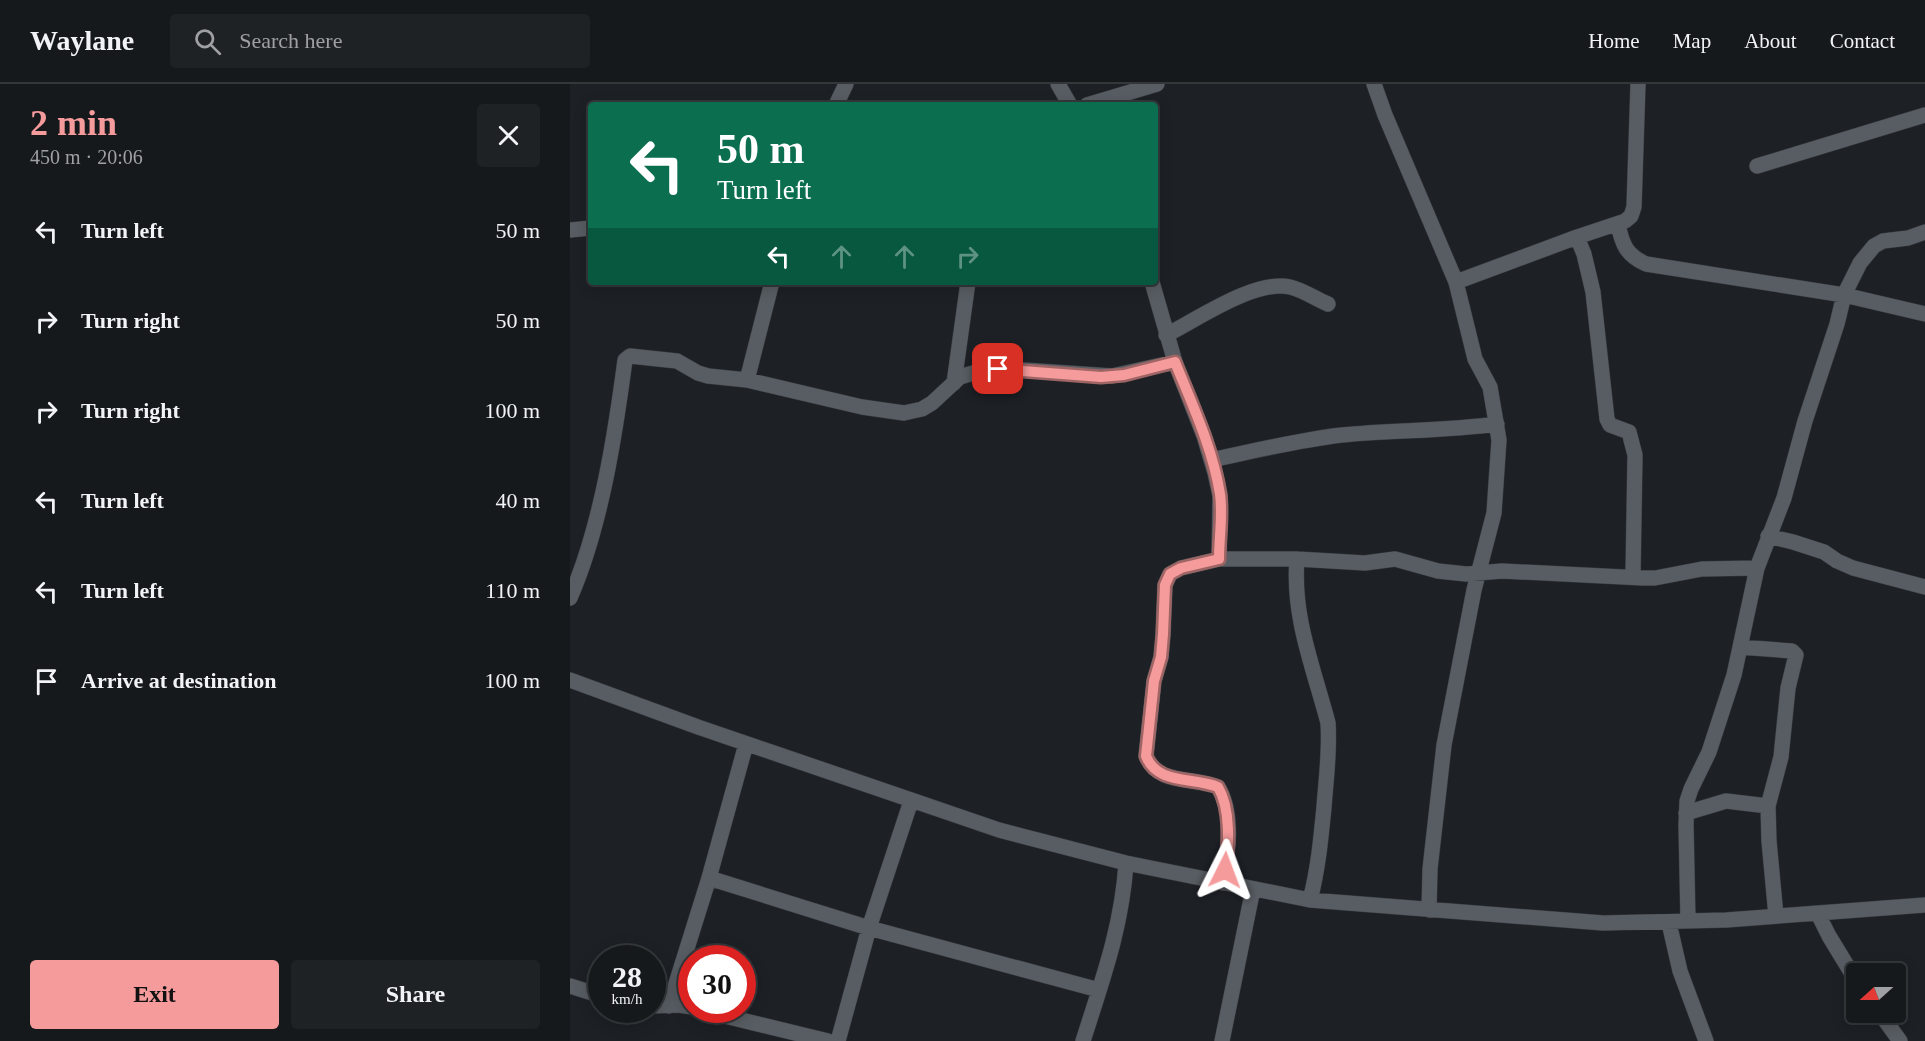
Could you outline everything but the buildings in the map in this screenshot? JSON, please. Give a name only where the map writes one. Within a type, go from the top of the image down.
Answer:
[{"type":"street","points":[[837,102],[846,84]]},
{"type":"street","points":[[1058,84],[1068,102]]},
{"type":"street","points":[[1095,102],[1126,88],[1157,84]]},
{"type":"street","points":[[1374,84],[1389,126],[1456,282],[1475,358],[1490,387],[1497,424],[1498,464],[1494,513],[1478,573],[1444,745],[1430,869],[1429,910]]},
{"type":"street","points":[[1456,282],[1618,224],[1629,218],[1634,207],[1638,84]]},
{"type":"street","points":[[1757,166],[1925,115]]},
{"type":"street","points":[[1618,224],[1625,249],[1630,255],[1646,264],[1844,295],[1925,314]]},
{"type":"street","points":[[570,230],[588,228]]},
{"type":"street","points":[[1688,921],[1686,813],[1691,789],[1709,752],[1734,675],[1757,568],[1784,498],[1844,295],[1860,263],[1874,246],[1883,241],[1908,238],[1925,232]]},
{"type":"street","points":[[1577,237],[1584,254],[1593,292],[1607,419],[1610,425],[1629,432],[1633,441],[1635,455],[1633,576]]},
{"type":"street","points":[[747,380],[770,285]]},
{"type":"street","points":[[954,383],[968,285]]},
{"type":"street","points":[[1153,285],[1175,362],[1204,436],[1220,496],[1219,559]]},
{"type":"street","points":[[1166,335],[1258,288],[1275,285],[1292,287],[1328,304]]},
{"type":"street","points":[[570,598],[593,528],[610,453],[625,360],[633,355],[677,361],[708,376],[747,380],[862,407],[904,413],[922,409],[932,403],[966,374],[998,369],[1101,377],[1124,375],[1175,362]]},
{"type":"street","points":[[1211,460],[1343,435],[1463,429],[1497,424]]},
{"type":"street","points":[[1768,536],[1824,552],[1853,568],[1925,587]]},
{"type":"street","points":[[1223,883],[1227,858],[1227,824],[1218,787],[1175,778],[1156,771],[1146,756],[1154,681],[1161,657],[1165,585],[1170,574],[1181,568],[1219,559],[1297,559],[1365,563],[1395,559],[1438,571],[1466,574],[1523,572],[1568,576],[1655,578],[1702,568],[1757,568]]},
{"type":"street","points":[[1297,559],[1297,600],[1302,635],[1323,705],[1329,738],[1329,764],[1321,837],[1311,900]]},
{"type":"street","points":[[1740,647],[1792,651],[1796,655],[1788,688],[1781,757],[1768,806],[1776,916]]},
{"type":"street","points":[[570,680],[746,744],[999,830],[1126,863],[1311,900],[1603,923],[1669,923],[1925,905]]},
{"type":"street","points":[[678,1006],[669,1006],[746,744]]},
{"type":"street","points":[[838,1041],[869,928],[911,801]]},
{"type":"street","points":[[1686,813],[1726,801],[1768,806]]},
{"type":"street","points":[[1083,1041],[1120,917],[1126,863]]},
{"type":"street","points":[[708,878],[869,928],[1099,990]]},
{"type":"street","points":[[1222,1041],[1253,889]]},
{"type":"street","points":[[1818,914],[1828,936],[1846,965]]},
{"type":"street","points":[[1669,923],[1680,971],[1706,1041]]},
{"type":"street","points":[[570,986],[588,992]]},
{"type":"street","points":[[754,1023],[828,1041]]},
{"type":"street","points":[[1887,1023],[1900,1041]]},
{"type":"route","points":[[998,369],[1101,377],[1124,375],[1175,362],[1204,436],[1215,473],[1220,496],[1219,559],[1181,568],[1170,574],[1165,585],[1161,657],[1154,681],[1146,756],[1150,765],[1164,775],[1218,787],[1225,807],[1227,824],[1225,870]]}]
